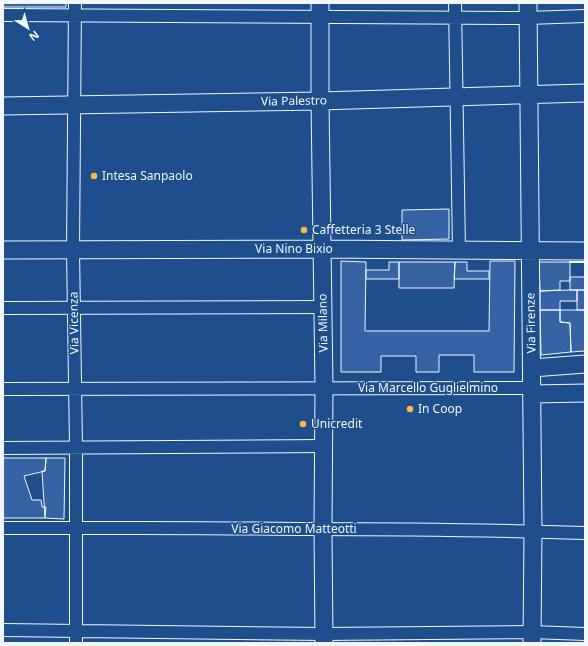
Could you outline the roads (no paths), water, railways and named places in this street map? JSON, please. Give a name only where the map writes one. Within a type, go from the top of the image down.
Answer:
[{"type":"street","points":[[455,3],[460,251]]},
{"type":"street","points":[[3,15],[75,9],[320,10],[455,17],[528,10],[585,16]]},
{"type":"street","name":"Via Vicenza","points":[[75,9],[73,250],[76,447],[76,637]]},
{"type":"street","name":"Via Milano","points":[[320,10],[324,388],[324,638]]},
{"type":"street","name":"Via Firenze","points":[[528,10],[532,368],[532,638]]},
{"type":"street","name":"Via Palestro","points":[[3,106],[320,101],[585,93]]},
{"type":"street","name":"Via Nino Bixio","points":[[3,250],[322,249],[585,251]]},
{"type":"street","points":[[3,308],[323,307]]},
{"type":"street","points":[[532,368],[585,364]]},
{"type":"street","name":"Via Marcello Guglielmino","points":[[3,389],[324,388],[585,393]]},
{"type":"street","points":[[3,448],[324,446]]},
{"type":"street","name":"Via Giacomo Matteotti","points":[[3,528],[76,527],[323,529],[533,531],[585,533]]},
{"type":"street","points":[[3,630],[76,637],[532,638],[585,634]]},
{"type":"place","name":"Intesa Sanpaolo","points":[[94,176]]},
{"type":"place","name":"Caffetteria 3 Stelle","points":[[304,230]]},
{"type":"place","name":"In Coop","points":[[410,409]]},
{"type":"place","name":"Unicredit","points":[[303,424]]}]
